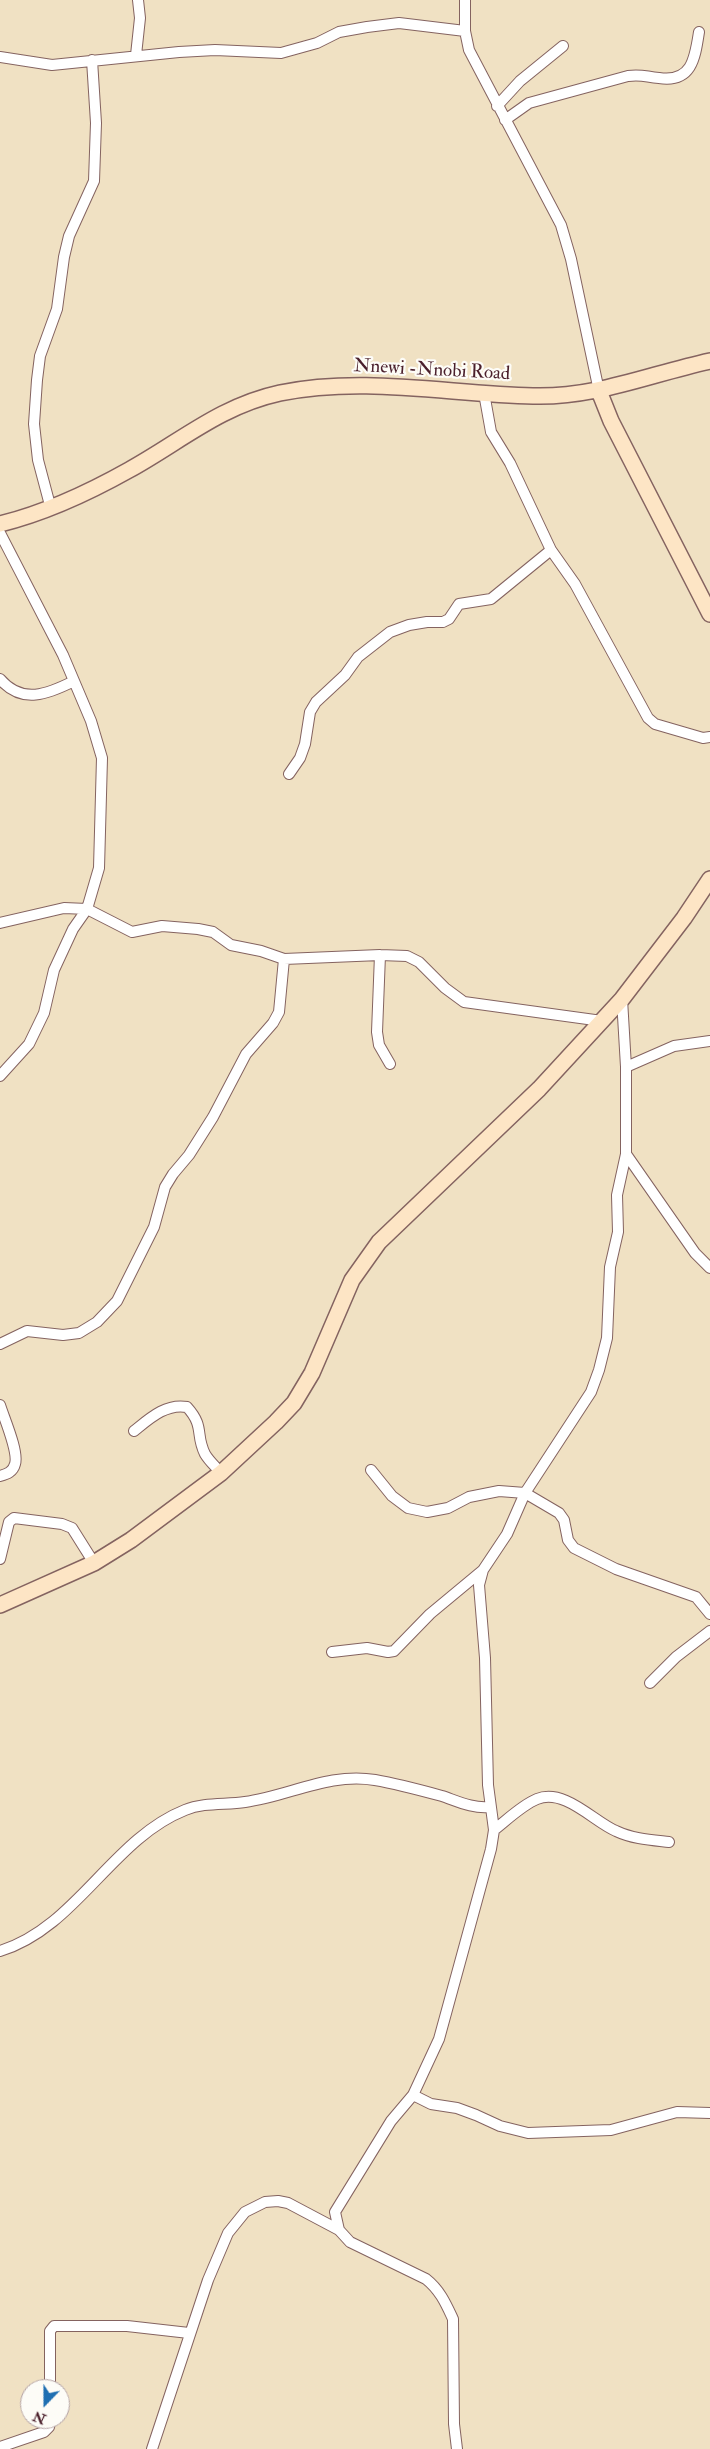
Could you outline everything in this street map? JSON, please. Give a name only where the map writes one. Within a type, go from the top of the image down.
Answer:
[{"type":"main road","name":"Nnewi -Nnobi Road","points":[[0,524],[51,509],[129,470],[198,425],[233,409],[279,393],[382,385],[533,396],[599,391],[710,361]]},
{"type":"main road","points":[[599,391],[611,421],[710,614]]},
{"type":"main road","points":[[0,1605],[94,1563],[131,1540],[221,1473],[294,1403],[312,1373],[352,1280],[379,1242],[539,1090],[602,1021],[622,999],[679,925],[710,879]]},
{"type":"street","points":[[136,55],[140,18],[138,0]]},
{"type":"street","points":[[466,0],[465,31],[469,50],[561,225],[571,259],[599,391]]},
{"type":"street","points":[[0,56],[52,65],[136,55],[215,50],[281,53],[317,43],[339,32],[400,23],[465,31]]},
{"type":"street","points":[[505,120],[529,103],[628,76],[643,74],[671,80],[680,76],[689,70],[695,58],[699,32]]},
{"type":"street","points":[[497,106],[520,81],[562,46]]},
{"type":"street","points":[[51,509],[38,460],[34,424],[37,380],[40,356],[57,309],[64,257],[69,236],[94,181],[96,123],[92,60]]},
{"type":"street","points":[[484,393],[491,432],[510,463],[551,550],[575,584],[648,718],[655,724],[704,738],[710,737]]},
{"type":"street","points":[[0,533],[74,681],[91,721],[102,758],[99,868],[87,908],[73,929],[54,970],[44,1012],[29,1044],[0,1076]]},
{"type":"street","points":[[290,774],[300,758],[305,744],[310,712],[316,702],[345,675],[358,657],[390,632],[427,622],[443,622],[449,619],[459,604],[491,598],[551,550]]},
{"type":"street","points":[[0,679],[14,692],[40,696],[74,681]]},
{"type":"street","points":[[0,924],[64,908],[87,908],[132,932],[162,926],[198,929],[213,932],[231,944],[284,959],[380,955],[407,956],[420,962],[445,988],[464,1002],[602,1021]]},
{"type":"street","points":[[380,955],[377,1032],[379,1045],[390,1064]]},
{"type":"street","points":[[0,1344],[27,1331],[64,1336],[79,1333],[97,1322],[117,1301],[154,1228],[165,1187],[172,1174],[189,1155],[246,1054],[279,1012],[284,959]]},
{"type":"street","points":[[332,1652],[367,1648],[388,1652],[394,1651],[430,1614],[483,1570],[507,1534],[525,1493],[590,1392],[600,1370],[607,1338],[610,1267],[618,1232],[616,1195],[626,1154],[626,1067],[622,999]]},
{"type":"street","points":[[626,1067],[674,1046],[710,1041]]},
{"type":"street","points":[[626,1154],[695,1253],[710,1268]]},
{"type":"street","points":[[0,1405],[16,1456],[16,1465],[10,1473],[0,1476]]},
{"type":"street","points":[[134,1432],[151,1417],[164,1410],[176,1405],[187,1407],[200,1425],[200,1439],[206,1456],[221,1473]]},
{"type":"street","points":[[371,1470],[397,1500],[408,1508],[427,1512],[448,1508],[469,1497],[499,1490],[525,1493],[559,1513],[564,1520],[568,1540],[574,1548],[616,1569],[696,1598],[710,1614]]},
{"type":"street","points":[[0,1559],[9,1522],[14,1518],[25,1518],[62,1524],[72,1528],[94,1563]]},
{"type":"street","points":[[339,2230],[335,2212],[391,2121],[412,2095],[439,2039],[491,1849],[494,1830],[490,1807],[485,1658],[479,1585],[483,1570]]},
{"type":"street","points":[[650,1683],[676,1657],[710,1631]]},
{"type":"street","points":[[0,1951],[40,1933],[117,1859],[162,1822],[187,1809],[215,1804],[245,1802],[327,1781],[353,1778],[402,1785],[475,1806],[490,1807]]},
{"type":"street","points":[[494,1830],[538,1799],[547,1797],[576,1806],[616,1831],[636,1838],[669,1842]]},
{"type":"street","points":[[412,2095],[431,2104],[457,2108],[500,2126],[528,2133],[611,2130],[671,2112],[710,2114]]},
{"type":"street","points":[[152,2449],[208,2280],[228,2233],[246,2212],[265,2202],[278,2201],[288,2203],[339,2230],[350,2242],[426,2280],[436,2287],[454,2319],[454,2424],[457,2449]]},
{"type":"street","points":[[50,2379],[50,2331],[54,2326],[127,2326],[189,2334]]},
{"type":"street","points":[[0,2447],[44,2432],[47,2429]]}]
